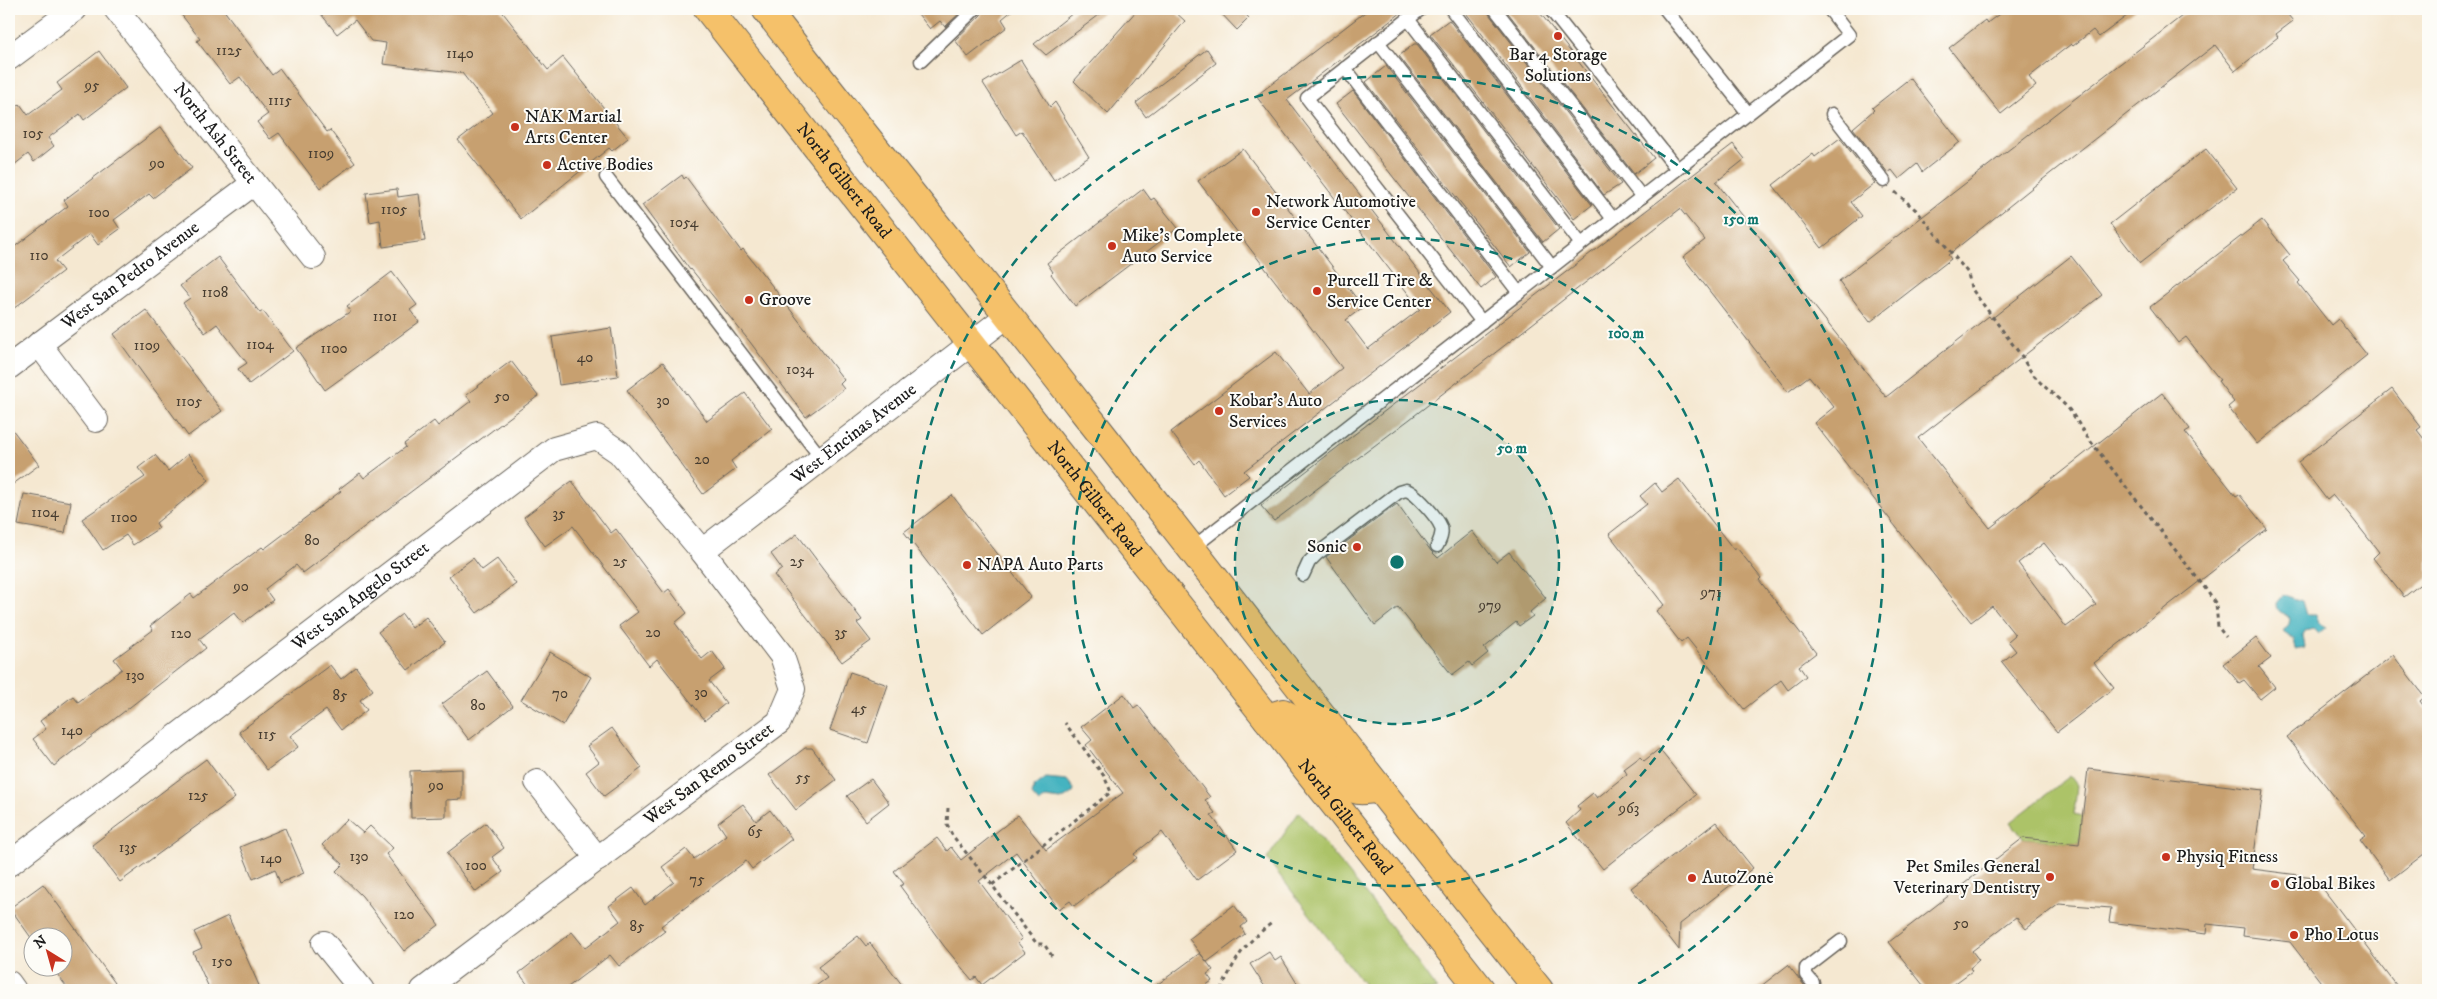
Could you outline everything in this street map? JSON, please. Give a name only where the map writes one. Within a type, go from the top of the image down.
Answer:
[{"type":"main road","name":"North Gilbert Road","points":[[708,9],[1481,990]]},
{"type":"main road","points":[[766,9],[848,116],[1191,549],[1378,789],[1539,990]]},
{"type":"main road","points":[[814,143],[848,116]]},
{"type":"main road","points":[[1267,718],[1283,713],[1291,717],[1302,727],[1344,782],[1357,790],[1378,789]]},
{"type":"street","points":[[9,58],[75,9]]},
{"type":"street","name":"North Ash Street","points":[[116,9],[313,257]]},
{"type":"street","name":"West San Pedro Avenue","points":[[9,367],[254,183]]},
{"type":"street","name":"West Encinas Avenue","points":[[702,551],[1007,316]]},
{"type":"street","points":[[39,344],[96,420]]},
{"type":"street","name":"West San Angelo Street","points":[[9,864],[554,449],[597,436],[619,452],[702,551]]},
{"type":"street","name":"West San Remo Street","points":[[423,990],[779,722],[793,689],[782,656],[702,551]]},
{"type":"street","points":[[537,782],[598,859]]},
{"type":"street","points":[[324,943],[362,990]]},
{"type":"street","points":[[9,983],[14,990]]},
{"type":"lane","points":[[921,61],[975,9]]},
{"type":"lane","points":[[1421,9],[1307,98],[1482,322]]},
{"type":"lane","points":[[1451,9],[1613,219]]},
{"type":"lane","points":[[1495,9],[1642,197]]},
{"type":"lane","points":[[1550,9],[1678,169]]},
{"type":"lane","points":[[1665,9],[1748,113]]},
{"type":"lane","points":[[1191,549],[1849,35],[1829,9]]},
{"type":"lane","points":[[1408,19],[1582,244]]},
{"type":"lane","points":[[1378,42],[1552,267]]},
{"type":"lane","points":[[1345,68],[1519,293]]},
{"type":"lane","points":[[1832,114],[1884,181]]},
{"type":"lane","points":[[606,177],[822,458]]},
{"type":"lane","points":[[1302,575],[1308,562],[1317,554],[1398,492],[1406,490],[1418,498],[1441,526],[1442,536],[1437,546]]},
{"type":"lane","points":[[1813,983],[1806,974],[1806,968],[1841,941]]},
{"type":"path","points":[[1884,181],[1897,196],[1916,210],[1968,273],[1971,288],[2023,358],[2026,366],[2040,383],[2076,418],[2102,457],[2205,588],[2216,604],[2218,627],[2226,637]]},
{"type":"path","points":[[992,885],[1111,792],[1104,776],[1065,723]]},
{"type":"path","points":[[948,808],[947,824],[952,835],[1037,944],[1044,944],[1052,956]]},
{"type":"path","points":[[1222,990],[1231,966],[1246,944],[1273,922]]},
{"type":"green space","points":[[2070,776],[2077,785],[2074,814],[2083,816],[2079,844],[2023,838],[2011,822]]},
{"type":"green space","points":[[1299,812],[1381,913],[1437,990],[1368,990],[1267,859]]},
{"type":"water","points":[[2283,596],[2302,601],[2306,615],[2316,615],[2319,624],[2326,627],[2318,634],[2313,629],[2305,631],[2303,635],[2305,648],[2296,650],[2294,639],[2283,631],[2289,624],[2290,618],[2277,607],[2277,603]]},
{"type":"water","points":[[1046,778],[1067,780],[1074,789],[1073,793],[1061,800],[1046,798],[1039,803],[1032,795],[1034,787]]},
{"type":"building","points":[[177,9],[223,9],[272,75],[280,69],[327,132],[330,130],[355,163],[320,188],[279,133],[270,139],[257,122],[268,114],[240,77],[230,84],[197,41],[200,39]]},
{"type":"building","points":[[317,9],[500,9],[548,70],[563,57],[628,138],[612,151],[609,148],[521,219],[458,140],[493,113],[462,73],[383,64],[386,43],[371,41],[355,20],[337,34]]},
{"type":"building","points":[[914,9],[964,9],[945,27],[940,21],[930,29]]},
{"type":"building","points":[[983,9],[1014,9],[1002,19],[1007,27],[968,57],[955,40],[981,15]]},
{"type":"building","points":[[1078,9],[1107,9],[1046,55],[1034,44]]},
{"type":"building","points":[[1138,9],[1172,9],[1185,21],[1108,114],[1074,81]]},
{"type":"building","points":[[1217,9],[1241,9],[1249,18],[1237,30]]},
{"type":"building","points":[[1369,9],[1406,9],[1287,100],[1450,312],[1244,471],[1249,476],[1224,495],[1199,460],[1195,464],[1171,432],[1276,352],[1309,394],[1342,368],[1198,181],[1243,149],[1363,307],[1346,320],[1368,349],[1420,309],[1256,96]]},
{"type":"building","points":[[1463,9],[1487,9],[1621,184],[1604,195]]},
{"type":"building","points":[[1505,9],[1537,9],[1654,158],[1634,174]]},
{"type":"building","points":[[2006,9],[2136,9],[2099,37],[2093,30],[2073,46],[2071,44],[2029,77],[2036,86],[2001,114],[1949,48],[1985,20],[1987,23]]},
{"type":"building","points":[[2191,9],[2283,9],[2293,21],[2276,34],[2278,37],[2235,71],[2215,45],[1948,255],[1951,259],[1870,322],[1839,281]]},
{"type":"building","points":[[1449,20],[1592,205],[1574,219],[1430,34]]},
{"type":"building","points":[[1414,44],[1417,44],[1559,229],[1543,242],[1399,56]]},
{"type":"building","points":[[1207,49],[1216,63],[1146,117],[1136,103]]},
{"type":"building","points":[[99,51],[126,88],[84,120],[80,114],[48,138],[54,146],[34,162],[28,154],[9,169],[9,113],[20,104],[28,115],[62,90],[57,83]]},
{"type":"building","points":[[1021,60],[1050,107],[1055,102],[1089,157],[1054,180],[1022,131],[1016,135],[983,83]]},
{"type":"building","points":[[1386,66],[1530,252],[1511,267],[1366,82]]},
{"type":"building","points":[[1910,78],[1960,142],[1922,172],[1917,164],[1899,179],[1892,170],[1888,173],[1853,128],[1874,110],[1872,108]]},
{"type":"building","points":[[1353,91],[1496,277],[1481,289],[1336,104]]},
{"type":"building","points":[[161,127],[192,168],[153,198],[149,194],[114,220],[120,229],[98,245],[90,234],[55,261],[63,271],[9,312],[9,251],[68,206],[64,200]]},
{"type":"building","points":[[1840,138],[1875,183],[1851,202],[1862,216],[1822,248],[1773,185],[1813,154],[1815,157]]},
{"type":"building","points":[[1733,144],[1745,159],[1716,182],[1886,397],[1989,316],[1991,319],[2071,256],[2102,295],[1918,438],[1990,528],[2162,393],[2190,429],[2185,432],[2236,496],[2239,494],[2267,529],[2094,663],[2114,688],[2057,732],[2002,662],[2016,651],[2008,641],[2015,635],[1992,606],[1971,622],[1814,423],[1834,407],[1809,376],[1788,392],[1683,257],[1705,240],[1680,209],[1410,419],[1274,521],[1261,506]],"holes":[[[2044,543],[2061,564],[2063,563],[2096,605],[2066,627],[2018,563]]]},
{"type":"building","points":[[2206,149],[2237,188],[2140,263],[2110,224]]},
{"type":"building","points":[[682,175],[684,179],[686,177],[741,251],[743,249],[844,380],[840,384],[844,389],[806,417],[750,342],[690,270],[642,205]]},
{"type":"building","points":[[397,189],[398,197],[419,194],[425,241],[383,247],[380,220],[370,222],[366,193]]},
{"type":"building","name":"Mike's Complete Auto Service","points":[[1143,189],[1151,200],[1154,198],[1178,228],[1075,306],[1051,274],[1053,272],[1047,263]]},
{"type":"building","points":[[2262,220],[2290,255],[2283,261],[2300,281],[2298,283],[2331,325],[2338,319],[2367,355],[2257,444],[2228,407],[2234,402],[2218,381],[2220,380],[2186,337],[2178,343],[2150,307]]},
{"type":"building","points":[[218,257],[260,313],[263,311],[293,351],[249,384],[238,369],[247,363],[217,324],[205,333],[183,303],[190,298],[180,286]]},
{"type":"building","points":[[392,272],[417,305],[410,310],[419,322],[325,390],[296,348],[351,311],[347,306]]},
{"type":"building","points":[[146,310],[222,411],[188,436],[114,334]]},
{"type":"building","points":[[611,328],[618,376],[559,385],[552,337]]},
{"type":"building","points":[[511,361],[538,396],[303,573],[296,565],[265,589],[273,600],[243,623],[234,612],[199,639],[206,648],[54,766],[33,739],[46,729],[40,721],[73,696],[78,702],[122,669],[114,659],[153,630],[150,626],[191,594],[194,598],[262,547],[264,549],[341,491],[339,489],[360,473],[364,478],[406,447],[404,444],[434,421],[438,426],[471,401],[466,395]]},
{"type":"building","points":[[663,362],[707,421],[745,393],[772,429],[731,461],[736,469],[703,494],[627,390]]},
{"type":"building","points":[[2392,389],[2421,427],[2417,430],[2428,444],[2428,578],[2404,597],[2373,558],[2379,552],[2333,495],[2327,500],[2298,462]]},
{"type":"building","points":[[9,425],[39,465],[9,487]]},
{"type":"building","points":[[188,454],[209,480],[156,523],[159,528],[133,545],[126,535],[103,550],[82,519],[145,477],[138,468],[155,455],[168,471]]},
{"type":"building","points":[[1679,479],[1734,550],[1737,548],[1761,578],[1759,580],[1816,653],[1799,666],[1806,676],[1788,690],[1781,680],[1744,709],[1687,638],[1681,643],[1656,611],[1664,605],[1609,534],[1647,504],[1640,496],[1655,483],[1662,492]]},
{"type":"building","points":[[572,481],[611,533],[616,529],[664,593],[669,589],[687,613],[675,623],[702,659],[712,651],[725,669],[709,681],[726,703],[705,720],[657,659],[649,666],[619,626],[638,612],[573,526],[545,546],[524,517]]},
{"type":"building","points":[[24,494],[71,502],[65,533],[18,525]]},
{"type":"building","name":"NAPA Auto Parts","points":[[952,495],[1031,597],[983,635],[904,532]]},
{"type":"building","points":[[1397,504],[1438,558],[1472,531],[1496,562],[1509,552],[1546,598],[1530,612],[1533,616],[1519,626],[1516,622],[1484,648],[1488,653],[1472,666],[1469,662],[1452,675],[1398,607],[1375,625],[1326,557]]},
{"type":"building","points":[[797,534],[862,620],[857,623],[871,641],[842,662],[774,575],[782,569],[771,554]]},
{"type":"building","points":[[473,558],[482,570],[497,559],[516,584],[477,613],[449,576]]},
{"type":"building","points":[[402,614],[412,628],[426,617],[445,642],[408,670],[378,632]]},
{"type":"building","points":[[2256,638],[2271,658],[2259,667],[2275,687],[2260,699],[2244,680],[2239,683],[2223,664]]},
{"type":"building","points":[[550,652],[591,677],[563,725],[521,700]]},
{"type":"building","points":[[2393,655],[2425,697],[2420,701],[2428,712],[2428,851],[2390,880],[2360,840],[2366,836],[2287,737]]},
{"type":"building","points":[[330,665],[341,679],[356,667],[373,690],[360,700],[367,710],[341,730],[326,710],[290,736],[298,747],[267,770],[239,732]]},
{"type":"building","points":[[487,671],[513,706],[469,740],[442,704]]},
{"type":"building","points":[[850,672],[888,685],[868,743],[830,730]]},
{"type":"building","points":[[1124,694],[1134,708],[1138,705],[1210,797],[1205,800],[1215,813],[1211,815],[1237,850],[1197,880],[1162,832],[1134,854],[1137,858],[1074,906],[1070,901],[1059,909],[1016,852],[979,881],[1022,939],[1018,943],[1025,952],[982,985],[976,977],[972,980],[944,946],[900,886],[904,884],[894,871],[937,838],[947,851],[951,847],[961,860],[1018,815],[1046,850],[1123,793],[1086,745],[1092,740],[1081,727]]},
{"type":"building","points":[[612,728],[642,768],[604,796],[586,772],[599,762],[587,746]]},
{"type":"building","points":[[805,748],[812,748],[836,780],[796,810],[769,775]]},
{"type":"building","points":[[1659,749],[1696,795],[1603,869],[1566,823],[1580,810],[1577,806],[1593,793],[1597,798],[1627,774],[1624,769],[1640,757],[1644,761]]},
{"type":"building","points":[[206,759],[235,798],[120,882],[92,845]]},
{"type":"building","points":[[462,769],[462,799],[446,800],[446,817],[411,818],[410,771]]},
{"type":"building","points":[[2088,769],[2263,790],[2252,869],[2314,877],[2400,990],[2327,990],[2290,942],[2243,936],[2244,928],[2207,924],[2206,934],[2109,922],[2111,908],[2059,904],[2026,929],[2016,917],[1972,951],[1979,960],[1970,968],[1972,971],[1946,990],[1927,990],[1889,942],[2023,838],[2079,844]]},
{"type":"building","points":[[871,779],[889,803],[866,821],[847,796]]},
{"type":"building","points":[[743,804],[756,821],[770,810],[792,839],[752,869],[746,861],[661,926],[665,931],[619,966],[610,955],[564,990],[532,990],[519,973],[572,932],[585,948],[620,921],[609,906],[633,888],[645,905],[674,882],[662,867],[686,849],[694,859],[726,835],[718,823]]},
{"type":"building","points":[[347,819],[363,833],[370,826],[393,848],[386,854],[439,925],[404,951],[362,896],[336,871],[343,864],[322,845]]},
{"type":"building","name":"AutoZone","points":[[1716,822],[1753,868],[1680,924],[1679,950],[1631,888]]},
{"type":"building","points":[[486,823],[504,848],[492,857],[503,872],[476,892],[447,853]]},
{"type":"building","points":[[285,828],[304,873],[280,883],[275,869],[253,879],[240,847]]},
{"type":"building","points":[[43,884],[115,983],[105,990],[69,990],[58,976],[72,976],[72,926],[23,926],[10,908]]},
{"type":"building","points":[[1234,905],[1247,922],[1241,927],[1245,934],[1207,962],[1189,939]]},
{"type":"building","points":[[228,916],[261,990],[210,990],[193,952],[202,948],[194,932]]},
{"type":"building","points":[[858,936],[866,946],[870,943],[906,990],[810,990],[827,978],[818,967]]},
{"type":"building","points":[[1269,952],[1275,961],[1281,957],[1301,990],[1269,990],[1263,984],[1250,964]]},
{"type":"building","points":[[1200,953],[1213,970],[1207,974],[1212,981],[1199,990],[1150,990]]},
{"type":"building","points":[[1788,965],[1808,990],[1756,990]]},
{"type":"place","name":"Bar 4 Storage Solutions","points":[[1558,36]]},
{"type":"place","name":"NAK Martial Arts Center","points":[[515,127]]},
{"type":"place","name":"Active Bodies","points":[[547,165]]},
{"type":"place","name":"Network Automotive Service Center","points":[[1256,212]]},
{"type":"place","name":"Mike's Complete Auto Service","points":[[1112,246]]},
{"type":"place","name":"Purcell Tire & Service Center","points":[[1317,291]]},
{"type":"place","name":"Groove","points":[[749,300]]},
{"type":"place","name":"Kobar's Auto Services","points":[[1219,411]]},
{"type":"place","name":"Sonic","points":[[1357,547]]},
{"type":"place","name":"NAPA Auto Parts","points":[[967,565]]},
{"type":"place","name":"Physiq Fitness","points":[[2166,857]]},
{"type":"place","name":"Pet Smiles General Veterinary Dentistry","points":[[2050,877]]},
{"type":"place","name":"AutoZone","points":[[1692,878]]},
{"type":"place","name":"Global Bikes","points":[[2275,884]]},
{"type":"place","name":"Pho Lotus","points":[[2294,935]]}]
